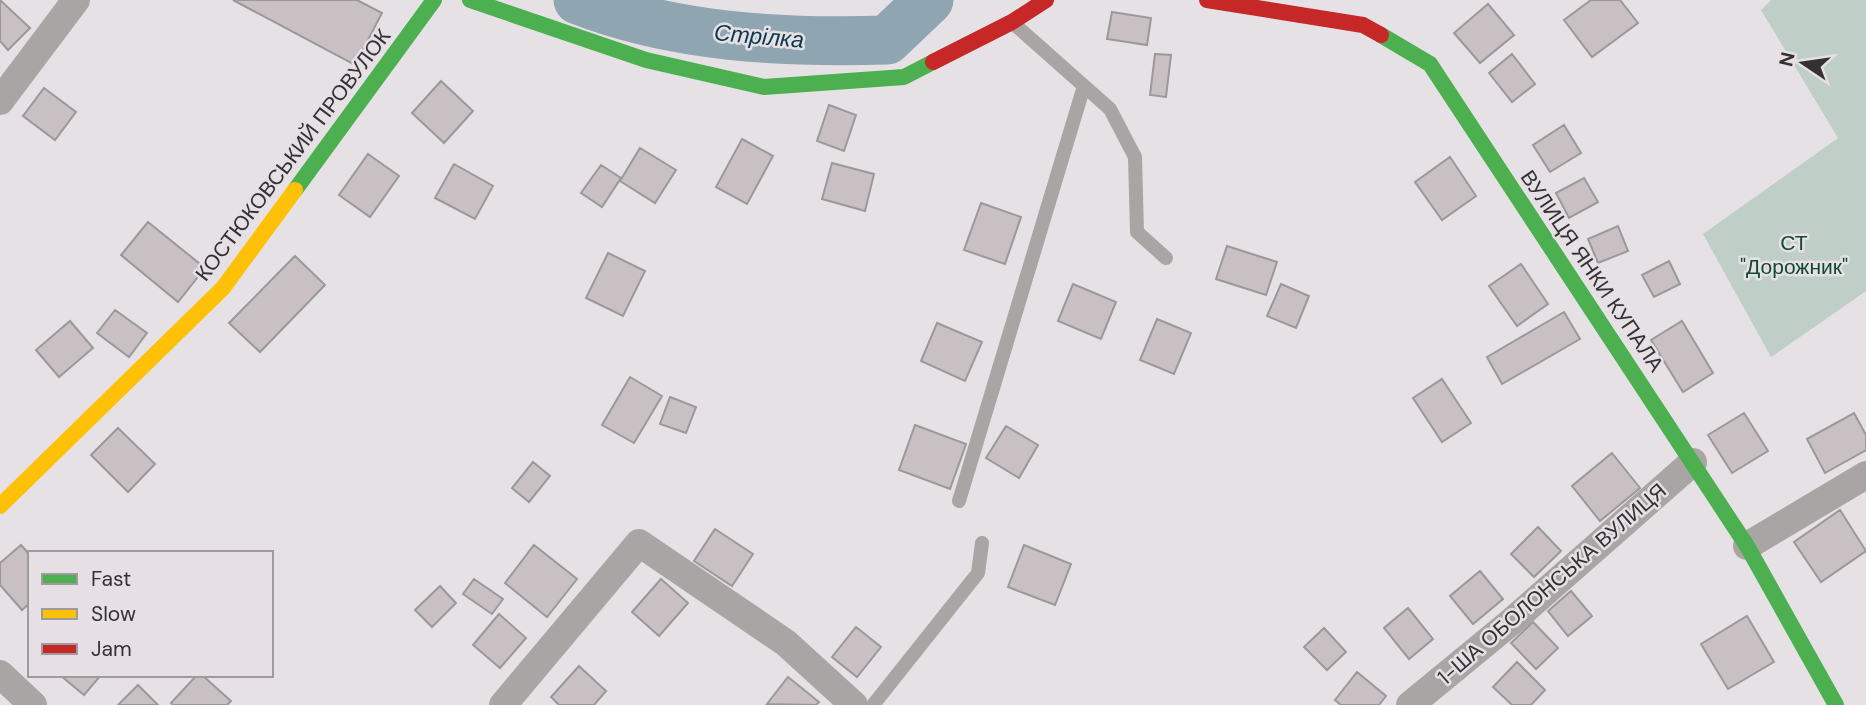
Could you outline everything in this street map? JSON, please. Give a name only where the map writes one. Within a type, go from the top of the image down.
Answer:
[{"type":"street","points":[[0,102],[76,0]]},
{"type":"street","name":"КОСТЮКОВСЬКИЙ ПРОВУЛОК","points":[[0,506],[223,288],[434,0]]},
{"type":"street","points":[[470,0],[646,60],[764,87],[904,77],[1012,22],[1046,0]]},
{"type":"street","name":"ВУЛИЦЯ ЯНКИ КУПАЛА","points":[[1207,0],[1363,25],[1430,65],[1693,462],[1746,546],[1836,705]]},
{"type":"street","name":"1-ША ОБОЛОНСЬКА ВУЛИЦЯ","points":[[1410,705],[1511,622],[1693,462]]},
{"type":"street","points":[[1746,546],[1866,475]]},
{"type":"street","points":[[503,705],[639,543],[786,643],[854,705]]},
{"type":"street","points":[[0,674],[33,705]]},
{"type":"lane","points":[[1012,22],[1110,109],[1135,157],[1137,232],[1166,258]]},
{"type":"lane","points":[[959,501],[1084,86]]},
{"type":"lane","points":[[873,705],[978,573],[982,543]]},
{"type":"green space","name":"СТ \"Дорожник\"","points":[[1771,0],[1866,0],[1866,291],[1771,357],[1703,234],[1838,138],[1761,10]]},
{"type":"building","points":[[0,0],[30,28],[8,50],[0,41]]},
{"type":"building","points":[[233,0],[357,0],[382,13],[355,65]]},
{"type":"building","points":[[1591,0],[1620,0],[1638,23],[1592,57],[1564,20]]},
{"type":"building","points":[[1488,4],[1514,35],[1480,63],[1454,33]]},
{"type":"building","points":[[1112,12],[1151,18],[1147,45],[1107,39]]},
{"type":"building","points":[[1155,54],[1171,55],[1166,97],[1150,95]]},
{"type":"building","points":[[1512,54],[1535,84],[1512,102],[1489,73]]},
{"type":"building","points":[[441,81],[473,111],[444,143],[412,113]]},
{"type":"building","points":[[44,88],[76,112],[55,140],[23,116]]},
{"type":"building","points":[[829,105],[856,115],[844,151],[817,141]]},
{"type":"building","points":[[1564,125],[1581,153],[1550,172],[1533,145]]},
{"type":"building","points":[[742,139],[773,156],[747,204],[716,187]]},
{"type":"building","points":[[640,148],[676,170],[655,203],[620,181]]},
{"type":"building","points":[[368,154],[399,176],[370,217],[339,195]]},
{"type":"building","points":[[1450,157],[1476,196],[1442,220],[1415,182]]},
{"type":"building","points":[[832,163],[874,174],[865,211],[822,199]]},
{"type":"building","points":[[454,164],[493,186],[475,219],[435,198]]},
{"type":"building","points":[[601,165],[621,178],[602,207],[581,193]]},
{"type":"building","points":[[1584,178],[1598,202],[1569,218],[1556,193]]},
{"type":"building","points":[[981,203],[1021,217],[1005,264],[964,250]]},
{"type":"building","points":[[148,222],[205,268],[178,302],[121,255]]},
{"type":"building","points":[[1618,226],[1628,251],[1598,263],[1588,239]]},
{"type":"building","points":[[1227,246],[1277,262],[1266,295],[1216,279]]},
{"type":"building","points":[[608,253],[645,271],[623,316],[586,298]]},
{"type":"building","points":[[295,256],[325,285],[260,352],[229,323]]},
{"type":"building","points":[[1669,261],[1680,284],[1654,297],[1642,275]]},
{"type":"building","points":[[1521,264],[1548,304],[1517,326],[1489,286]]},
{"type":"building","points":[[1073,284],[1116,302],[1101,339],[1058,321]]},
{"type":"building","points":[[1281,284],[1309,296],[1296,328],[1267,316]]},
{"type":"building","points":[[115,310],[147,333],[129,357],[97,333]]},
{"type":"building","points":[[1564,312],[1580,339],[1502,384],[1487,357]]},
{"type":"building","points":[[1157,319],[1191,333],[1174,374],[1140,360]]},
{"type":"building","points":[[70,321],[93,348],[59,377],[36,350]]},
{"type":"building","points":[[1682,321],[1713,373],[1683,392],[1651,340]]},
{"type":"building","points":[[937,323],[982,342],[965,381],[921,361]]},
{"type":"building","points":[[630,377],[662,396],[634,443],[602,425]]},
{"type":"building","points":[[1442,379],[1471,423],[1442,442],[1413,398]]},
{"type":"building","points":[[670,397],[696,407],[686,433],[660,424]]},
{"type":"building","points":[[1744,413],[1768,451],[1732,473],[1708,435]]},
{"type":"building","points":[[1854,413],[1866,435],[1866,450],[1825,473],[1807,439]]},
{"type":"building","points":[[915,425],[966,444],[950,489],[899,470]]},
{"type":"building","points":[[1006,426],[1038,445],[1019,478],[986,458]]},
{"type":"building","points":[[118,428],[155,464],[128,492],[91,455]]},
{"type":"building","points":[[1612,453],[1640,488],[1600,521],[1572,486]]},
{"type":"building","points":[[533,462],[550,476],[529,502],[512,488]]},
{"type":"building","points":[[1840,510],[1866,551],[1821,582],[1794,542]]},
{"type":"building","points":[[1538,527],[1561,551],[1534,577],[1511,554]]},
{"type":"building","points":[[715,529],[753,554],[732,586],[694,561]]},
{"type":"building","points":[[21,545],[28,553],[28,605],[22,610],[0,585],[0,563]]},
{"type":"building","points":[[534,545],[577,579],[547,617],[505,583]]},
{"type":"building","points":[[1024,545],[1071,564],[1055,605],[1008,587]]},
{"type":"building","points":[[1480,571],[1503,599],[1473,624],[1450,596]]},
{"type":"building","points":[[474,579],[503,599],[492,614],[463,594]]},
{"type":"building","points":[[661,579],[688,603],[659,636],[632,612]]},
{"type":"building","points":[[440,586],[456,603],[432,627],[415,610]]},
{"type":"building","points":[[1571,591],[1592,616],[1568,636],[1548,611]]},
{"type":"building","points":[[1408,608],[1433,639],[1409,659],[1384,628]]},
{"type":"building","points":[[499,614],[526,638],[500,668],[473,645]]},
{"type":"building","points":[[1747,616],[1774,662],[1728,689],[1701,644]]},
{"type":"building","points":[[1533,622],[1558,648],[1536,669],[1511,643]]},
{"type":"building","points":[[856,627],[881,647],[857,677],[832,657]]},
{"type":"building","points":[[1324,628],[1346,652],[1327,670],[1304,647]]},
{"type":"building","points":[[1517,662],[1545,690],[1531,705],[1512,705],[1493,687]]},
{"type":"building","points":[[579,666],[606,691],[594,705],[559,705],[551,697]]},
{"type":"building","points":[[1357,672],[1386,696],[1379,705],[1341,705],[1335,700]]},
{"type":"building","points":[[62,677],[99,677],[84,695]]},
{"type":"building","points":[[195,677],[204,677],[231,701],[227,705],[171,703]]},
{"type":"building","points":[[788,677],[819,702],[816,705],[767,704]]},
{"type":"building","points":[[138,685],[158,705],[118,705]]},
{"type":"waterway","name":"Стрілка","points":[[578,0],[615,13],[691,30],[769,39],[848,41],[887,40],[929,0]]},
{"type":"traffic: fast","points":[[295,190],[434,0]]},
{"type":"traffic: fast","points":[[470,0],[646,60],[764,87],[904,77],[933,62]]},
{"type":"traffic: fast","points":[[1381,35],[1430,64],[1747,546],[1836,705]]},
{"type":"traffic: slow","points":[[0,506],[223,288],[295,190]]},
{"type":"traffic: jam","points":[[933,62],[1012,22],[1046,0]]},
{"type":"traffic: jam","points":[[1207,0],[1363,25],[1381,35]]}]
